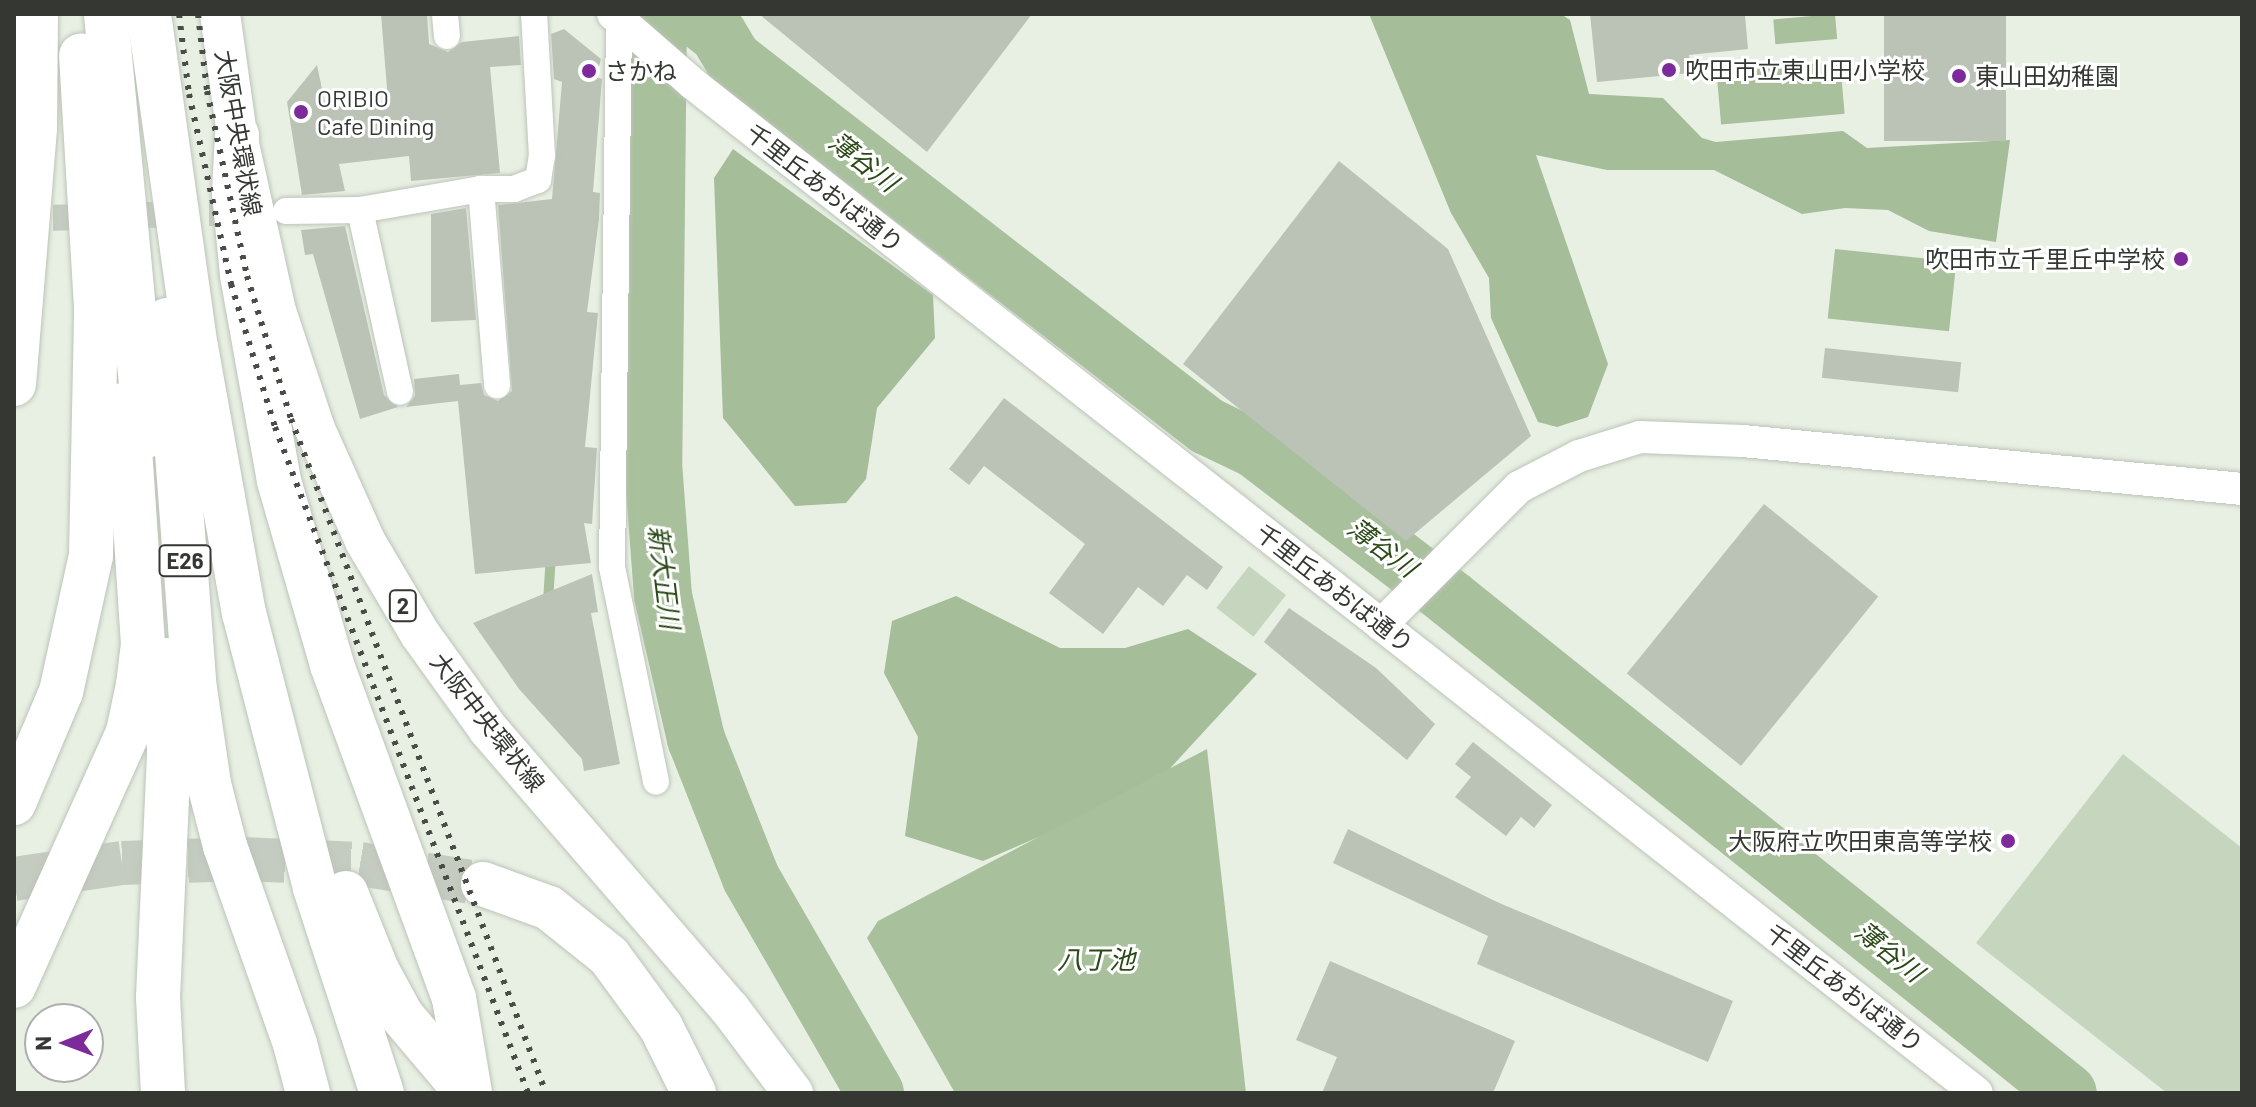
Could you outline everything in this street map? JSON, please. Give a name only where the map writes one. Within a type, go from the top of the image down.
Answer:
[{"type":"highway","points":[[14,384],[35,127],[36,14]]},
{"type":"highway","points":[[14,803],[61,692],[91,556],[96,307],[78,14]]},
{"type":"highway","name":"E26","points":[[106,14],[168,673],[169,755],[158,997],[163,1093]]},
{"type":"highway","points":[[148,14],[196,347],[244,613],[315,888],[382,1093]]},
{"type":"highway","name":"E26","points":[[148,14],[194,673],[209,784],[225,846],[308,1093]]},
{"type":"highway","points":[[237,135],[234,193],[242,275],[279,481],[332,665],[380,806],[440,954],[463,1040],[469,1093]]},
{"type":"highway","points":[[14,986],[128,732],[138,685],[143,644],[125,381],[118,142]]},
{"type":"highway","points":[[244,613],[377,970],[402,1016],[469,1093]]},
{"type":"highway","points":[[483,884],[549,908],[609,956],[661,1027],[694,1093]]},
{"type":"main road","name":"大阪中央環状線","points":[[220,14],[237,135],[260,253],[293,368],[365,541],[420,634],[489,730],[730,1009],[793,1093]]},
{"type":"street","points":[[286,211],[360,210],[481,189],[514,189],[538,180],[542,156],[534,14]]},
{"type":"street","points":[[619,20],[612,567],[656,782]]},
{"type":"street","name":"千里丘あおば通り","points":[[619,20],[692,83],[1977,1093]]},
{"type":"street","points":[[481,189],[497,385]]},
{"type":"street","points":[[360,210],[400,392]]},
{"type":"street","points":[[1381,625],[1407,595],[1519,487],[1579,456],[1640,437],[1743,441],[2242,489]]},
{"type":"shaded area","points":[[1369,14],[1561,14],[1570,20],[1589,94],[1663,98],[1702,138],[1716,142],[1843,131],[1867,148],[2010,140],[1996,242],[1929,231],[1888,210],[1845,208],[1802,214],[1714,170],[1607,170],[1536,155],[1608,364],[1588,417],[1557,427],[1538,422],[1491,318],[1489,278],[1451,213]]},
{"type":"shaded area","points":[[733,149],[933,295],[935,338],[877,408],[866,479],[846,503],[795,506],[723,418],[714,178]]},
{"type":"shaded area","points":[[1249,566],[1286,595],[1253,637],[1216,608]]},
{"type":"shaded area","points":[[956,596],[1060,648],[1125,648],[1188,629],[1257,674],[1151,789],[983,861],[905,836],[918,737],[884,673],[892,621]]},
{"type":"shaded area","points":[[2123,754],[2242,848],[2242,1093],[2167,1093],[1976,943]]},
{"type":"water","points":[[1835,14],[1837,39],[1775,44],[1773,19]]},
{"type":"water","points":[[1840,61],[1845,114],[1721,125],[1716,72]]},
{"type":"water","points":[[1835,249],[1956,262],[1949,331],[1828,319]]},
{"type":"water","name":"八丁池","points":[[1207,749],[1246,1093],[955,1093],[867,938],[878,921]]},
{"type":"building","points":[[381,14],[427,14],[429,44],[448,52],[462,42],[519,36],[521,65],[490,67],[500,173],[411,181],[409,156],[339,164],[345,191],[302,195],[287,102],[317,65],[326,108],[388,101]]},
{"type":"building","points":[[759,14],[1032,14],[927,152]]},
{"type":"building","points":[[1590,14],[1745,15],[1748,49],[1689,55],[1691,73],[1597,82]]},
{"type":"building","points":[[1884,14],[2006,14],[2006,141],[1884,141]]},
{"type":"building","points":[[564,29],[601,59],[596,77],[602,79],[593,192],[600,193],[599,219],[587,312],[598,313],[585,447],[597,448],[592,524],[584,523],[591,563],[475,574],[458,401],[406,407],[415,396],[414,379],[459,374],[460,385],[481,383],[484,395],[498,401],[512,391],[498,205],[552,199],[562,82],[554,79],[551,34]]},
{"type":"building","points":[[1339,161],[1448,249],[1531,436],[1406,541],[1183,364]]},
{"type":"building","points":[[466,208],[476,320],[431,322],[431,214]]},
{"type":"building","points":[[345,226],[384,395],[398,407],[360,419],[313,254],[305,255],[301,230]]},
{"type":"building","points":[[1825,348],[1961,362],[1958,392],[1822,378]]},
{"type":"building","points":[[1004,398],[1223,567],[1207,590],[1187,575],[1163,606],[1138,587],[1103,634],[1049,593],[1085,544],[984,466],[969,485],[949,469]]},
{"type":"building","points":[[1764,504],[1878,597],[1741,766],[1627,673]]},
{"type":"building","points":[[592,574],[598,612],[591,613],[620,764],[584,771],[582,759],[519,689],[473,623]]},
{"type":"building","points":[[1289,608],[1376,668],[1435,724],[1407,760],[1264,642]]},
{"type":"building","points":[[1473,742],[1552,805],[1534,828],[1521,817],[1506,836],[1455,797],[1471,777],[1455,764]]},
{"type":"building","points":[[1348,829],[1497,902],[1733,1001],[1708,1062],[1477,964],[1488,936],[1333,863]]},
{"type":"building","points":[[1330,961],[1515,1041],[1493,1093],[1322,1093],[1337,1057],[1296,1040]]},
{"type":"waterway","name":"新大正川","points":[[658,14],[653,463],[663,596],[696,739],[751,878],[875,1093]]},
{"type":"waterway","name":"薄谷川","points":[[692,14],[718,34],[733,59],[1207,426],[1255,449],[1451,599],[2068,1093]]},
{"type":"waterway","points":[[714,14],[718,34]]},
{"type":"waterway","points":[[548,602],[551,554]]},
{"type":"tunnel","points":[[14,219],[247,212]]},
{"type":"tunnel","points":[[14,879],[122,863],[241,859],[360,864],[483,884]]},
{"type":"railway","points":[[179,14],[189,94],[231,284],[275,427],[528,1093]]},
{"type":"railway","points":[[198,14],[207,91],[247,276],[291,419],[546,1093]]},
{"type":"place","name":"吹田市立東山田小学校","points":[[1669,70]]},
{"type":"place","name":"さかね","points":[[589,71]]},
{"type":"place","name":"東山田幼稚園","points":[[1959,76]]},
{"type":"place","name":"ORIBIO Cafe Dining","points":[[301,112]]},
{"type":"place","name":"吹田市立千里丘中学校","points":[[2181,259]]},
{"type":"place","name":"大阪府立吹田東高等学校","points":[[2008,841]]}]
